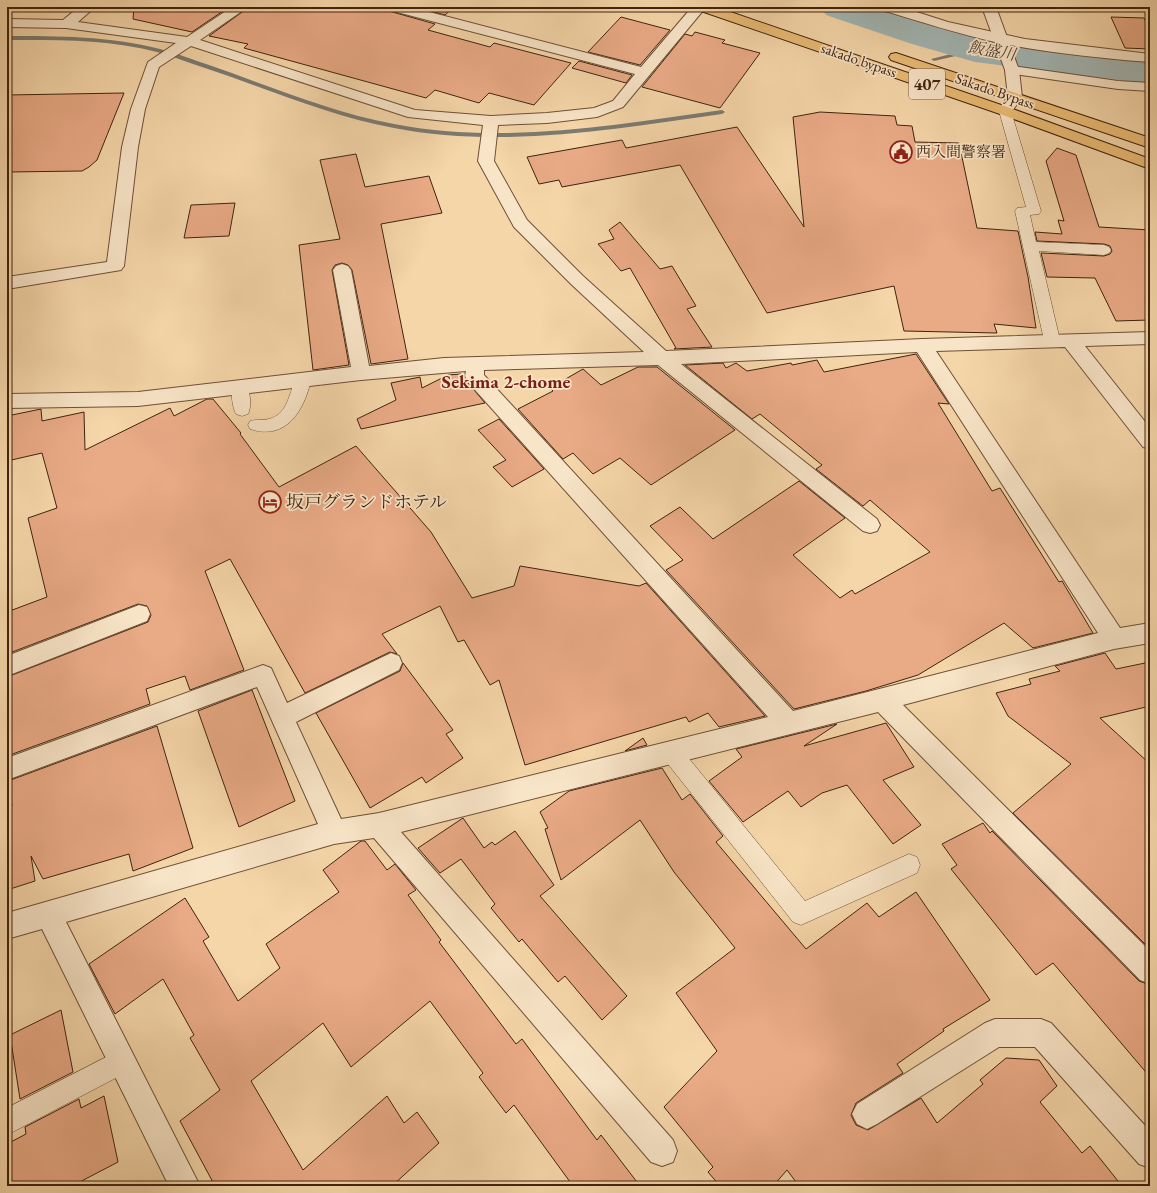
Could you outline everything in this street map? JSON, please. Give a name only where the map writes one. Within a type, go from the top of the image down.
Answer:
[{"type":"highway","name":"sakado bypass","points":[[703,7],[1005,110],[1150,164]]},
{"type":"highway","name":"Sakado Bypass","points":[[882,52],[1150,143]]},
{"type":"street","points":[[66,24],[88,7]]},
{"type":"street","points":[[7,283],[115,266],[130,147],[138,109],[152,65],[240,7]]},
{"type":"street","points":[[394,7],[645,72]]},
{"type":"street","points":[[7,23],[66,24],[189,41],[413,114],[491,121],[548,118],[597,112],[618,104],[699,7]]},
{"type":"street","points":[[888,7],[1002,42],[1085,53],[1150,58]]},
{"type":"street","points":[[989,7],[1011,68],[1015,98],[1005,110]]},
{"type":"street","points":[[1011,68],[1118,85],[1150,87]]},
{"type":"street","points":[[491,121],[486,161],[520,223],[577,280],[662,358],[870,525]]},
{"type":"street","points":[[342,270],[361,373]]},
{"type":"street","points":[[7,401],[138,399],[361,373],[444,365],[662,358],[922,345],[1150,338]]},
{"type":"street","points":[[1061,340],[1150,442]]},
{"type":"street","points":[[922,345],[1114,639]]},
{"type":"street","points":[[476,365],[474,376],[788,723]]},
{"type":"street","points":[[7,666],[139,614]]},
{"type":"street","points":[[7,926],[334,832],[379,824],[882,700],[1114,639],[1150,633]]},
{"type":"street","points":[[282,717],[391,663]]},
{"type":"street","points":[[7,769],[262,675],[334,832]]},
{"type":"street","points":[[882,700],[1150,970]]},
{"type":"street","points":[[379,824],[662,1151]]},
{"type":"street","points":[[48,914],[185,1186]]},
{"type":"street","points":[[866,1114],[995,1033],[1041,1033],[1150,1153]]},
{"type":"lane","points":[[1005,110],[1034,211],[1022,212],[1030,246],[1061,340]]},
{"type":"lane","points":[[1030,246],[1104,250]]},
{"type":"lane","points":[[256,425],[269,426],[287,416],[294,408],[300,395],[303,380]]},
{"type":"lane","points":[[240,387],[242,410]]},
{"type":"lane","points":[[670,752],[801,914],[908,865]]},
{"type":"lane","points":[[7,1122],[122,1061]]},
{"type":"building","points":[[134,7],[229,7],[192,32],[133,19]]},
{"type":"building","points":[[249,7],[386,7],[389,11],[435,24],[428,30],[490,47],[494,43],[571,63],[534,105],[489,93],[479,103],[435,90],[426,98],[244,48],[248,44],[209,36]]},
{"type":"building","points":[[416,7],[454,7],[445,15]]},
{"type":"building","points":[[621,17],[670,30],[640,65],[588,52]]},
{"type":"building","points":[[1111,17],[1144,18],[1150,30],[1150,49],[1125,48]]},
{"type":"building","points":[[695,32],[725,40],[722,43],[760,53],[720,108],[642,87],[685,34],[692,36]]},
{"type":"building","points":[[579,61],[632,75],[626,83],[572,68]]},
{"type":"building","points":[[124,93],[97,160],[89,167],[82,171],[7,172],[7,95]]},
{"type":"building","points":[[820,112],[895,116],[897,125],[912,126],[915,142],[959,143],[977,228],[1018,231],[1028,277],[1036,328],[994,324],[997,333],[904,331],[894,286],[767,313],[680,165],[562,187],[559,180],[539,184],[527,157],[622,140],[626,148],[737,127],[804,227],[793,117]]},
{"type":"building","points":[[1057,148],[1076,155],[1099,227],[1150,230],[1150,320],[1116,321],[1095,278],[1047,277],[1041,253],[1104,256],[1110,254],[1112,251],[1110,246],[1104,244],[1037,241],[1035,232],[1062,234],[1058,220],[1064,221],[1046,161]]},
{"type":"building","points":[[356,154],[365,187],[429,176],[442,213],[381,224],[408,359],[371,364],[352,270],[348,265],[342,263],[335,265],[332,270],[349,365],[313,370],[299,245],[340,239],[320,160]]},
{"type":"building","points":[[235,203],[229,236],[184,238],[191,205]]},
{"type":"building","points":[[620,222],[660,269],[672,266],[696,306],[687,309],[712,347],[674,349],[676,348],[630,268],[621,271],[598,244],[614,239],[609,230]]},
{"type":"building","points":[[916,354],[949,404],[938,403],[992,491],[1000,488],[1059,582],[1062,581],[1093,633],[1033,648],[1004,623],[918,675],[866,691],[794,709],[666,570],[683,560],[650,526],[680,507],[713,539],[799,481],[845,518],[793,555],[840,598],[852,590],[855,594],[930,552],[870,500],[863,506],[816,469],[822,465],[760,414],[752,419],[685,365],[723,363],[726,368],[736,363],[747,371],[817,360],[824,372]]},
{"type":"building","points":[[638,367],[657,367],[735,430],[651,485],[620,458],[593,474],[573,453],[563,459],[518,409],[553,391],[550,388],[583,369],[601,385]]},
{"type":"building","points":[[461,374],[485,403],[361,429],[357,419],[396,400],[391,383],[420,377],[422,388],[448,375]]},
{"type":"building","points":[[207,399],[213,399],[241,433],[240,434],[279,487],[356,446],[431,532],[472,598],[514,586],[520,566],[639,586],[646,583],[765,716],[719,727],[708,713],[689,722],[686,717],[525,765],[499,680],[490,685],[464,640],[458,642],[440,606],[382,634],[397,654],[390,652],[305,693],[230,559],[205,571],[244,670],[190,690],[185,676],[146,689],[150,704],[7,756],[7,677],[148,622],[151,615],[147,606],[138,604],[7,654],[7,612],[47,597],[28,518],[57,508],[42,453],[7,461],[7,416],[41,409],[42,421],[84,412],[85,450],[170,408],[174,416]]},
{"type":"building","points":[[499,419],[544,469],[512,487],[493,467],[506,460],[478,430]]},
{"type":"building","points":[[1105,653],[1116,669],[1150,662],[1150,706],[1100,718],[1150,764],[1150,949],[1013,813],[1071,764],[1008,716],[996,693],[1031,684],[1029,679],[1060,671],[1055,666]]},
{"type":"building","points":[[403,663],[453,730],[446,734],[463,758],[426,783],[422,777],[370,808],[316,713],[400,671]]},
{"type":"building","points":[[252,690],[295,801],[239,827],[198,711]]},
{"type":"building","points":[[886,723],[914,767],[883,780],[921,825],[893,844],[847,785],[822,793],[801,807],[788,791],[743,822],[709,781],[742,757],[736,749],[837,724],[804,746]]},
{"type":"building","points":[[157,726],[193,848],[133,871],[129,854],[43,879],[31,856],[35,881],[7,890],[7,807],[12,806],[8,781]]},
{"type":"building","points":[[643,738],[647,745],[625,751]]},
{"type":"building","points":[[662,768],[682,800],[690,794],[723,836],[716,842],[806,949],[867,903],[879,917],[916,892],[990,1000],[943,1029],[944,1031],[897,1064],[903,1073],[856,1103],[851,1115],[856,1125],[868,1130],[921,1098],[937,1123],[983,1084],[980,1080],[1006,1058],[1039,1060],[1057,1086],[1040,1102],[1082,1153],[1090,1146],[1122,1186],[799,1186],[787,1170],[773,1186],[720,1186],[708,1172],[713,1167],[664,1107],[717,1051],[676,993],[735,948],[674,872],[640,820],[561,880],[545,829],[548,828],[540,812],[569,791]]},
{"type":"building","points":[[463,818],[484,848],[492,842],[495,845],[515,831],[554,885],[540,896],[627,996],[602,1020],[565,976],[558,982],[522,939],[519,942],[491,908],[495,904],[461,859],[440,873],[418,848]]},
{"type":"building","points":[[983,823],[990,833],[992,831],[1139,981],[1150,985],[1150,1077],[1053,963],[1036,975],[951,869],[957,865],[942,844]]},
{"type":"building","points":[[361,841],[365,841],[387,870],[395,864],[416,890],[408,895],[441,940],[439,942],[516,1044],[522,1039],[597,1140],[601,1135],[640,1186],[573,1186],[514,1105],[506,1113],[479,1077],[483,1073],[430,1001],[351,1067],[323,1023],[251,1081],[303,1170],[387,1096],[404,1123],[417,1112],[439,1143],[392,1186],[215,1186],[180,1121],[220,1090],[190,1038],[194,1035],[163,979],[115,1014],[89,964],[185,898],[209,937],[203,941],[238,1001],[280,968],[266,944],[339,892],[323,870]]},
{"type":"building","points":[[61,1010],[73,1072],[20,1099],[10,1035]]},
{"type":"building","points":[[104,1096],[118,1162],[72,1186],[7,1186],[7,1144],[26,1134],[25,1127],[79,1099],[81,1108]]},
{"type":"waterway","name":"飯盛川","points":[[840,7],[926,36],[975,50],[1150,72]]},
{"type":"waterway","points":[[7,38],[99,41],[153,49],[346,114],[394,126],[435,132],[476,135],[517,135],[599,128],[722,112]]},
{"type":"waterway","points":[[934,59],[975,50]]},
{"type":"place","name":"西入間警察署","points":[[901,152]]},
{"type":"place","name":"坂戸グランドホテル","points":[[270,502]]},
{"type":"district","name":"Sekima 2-chome","points":[[506,381]]}]
